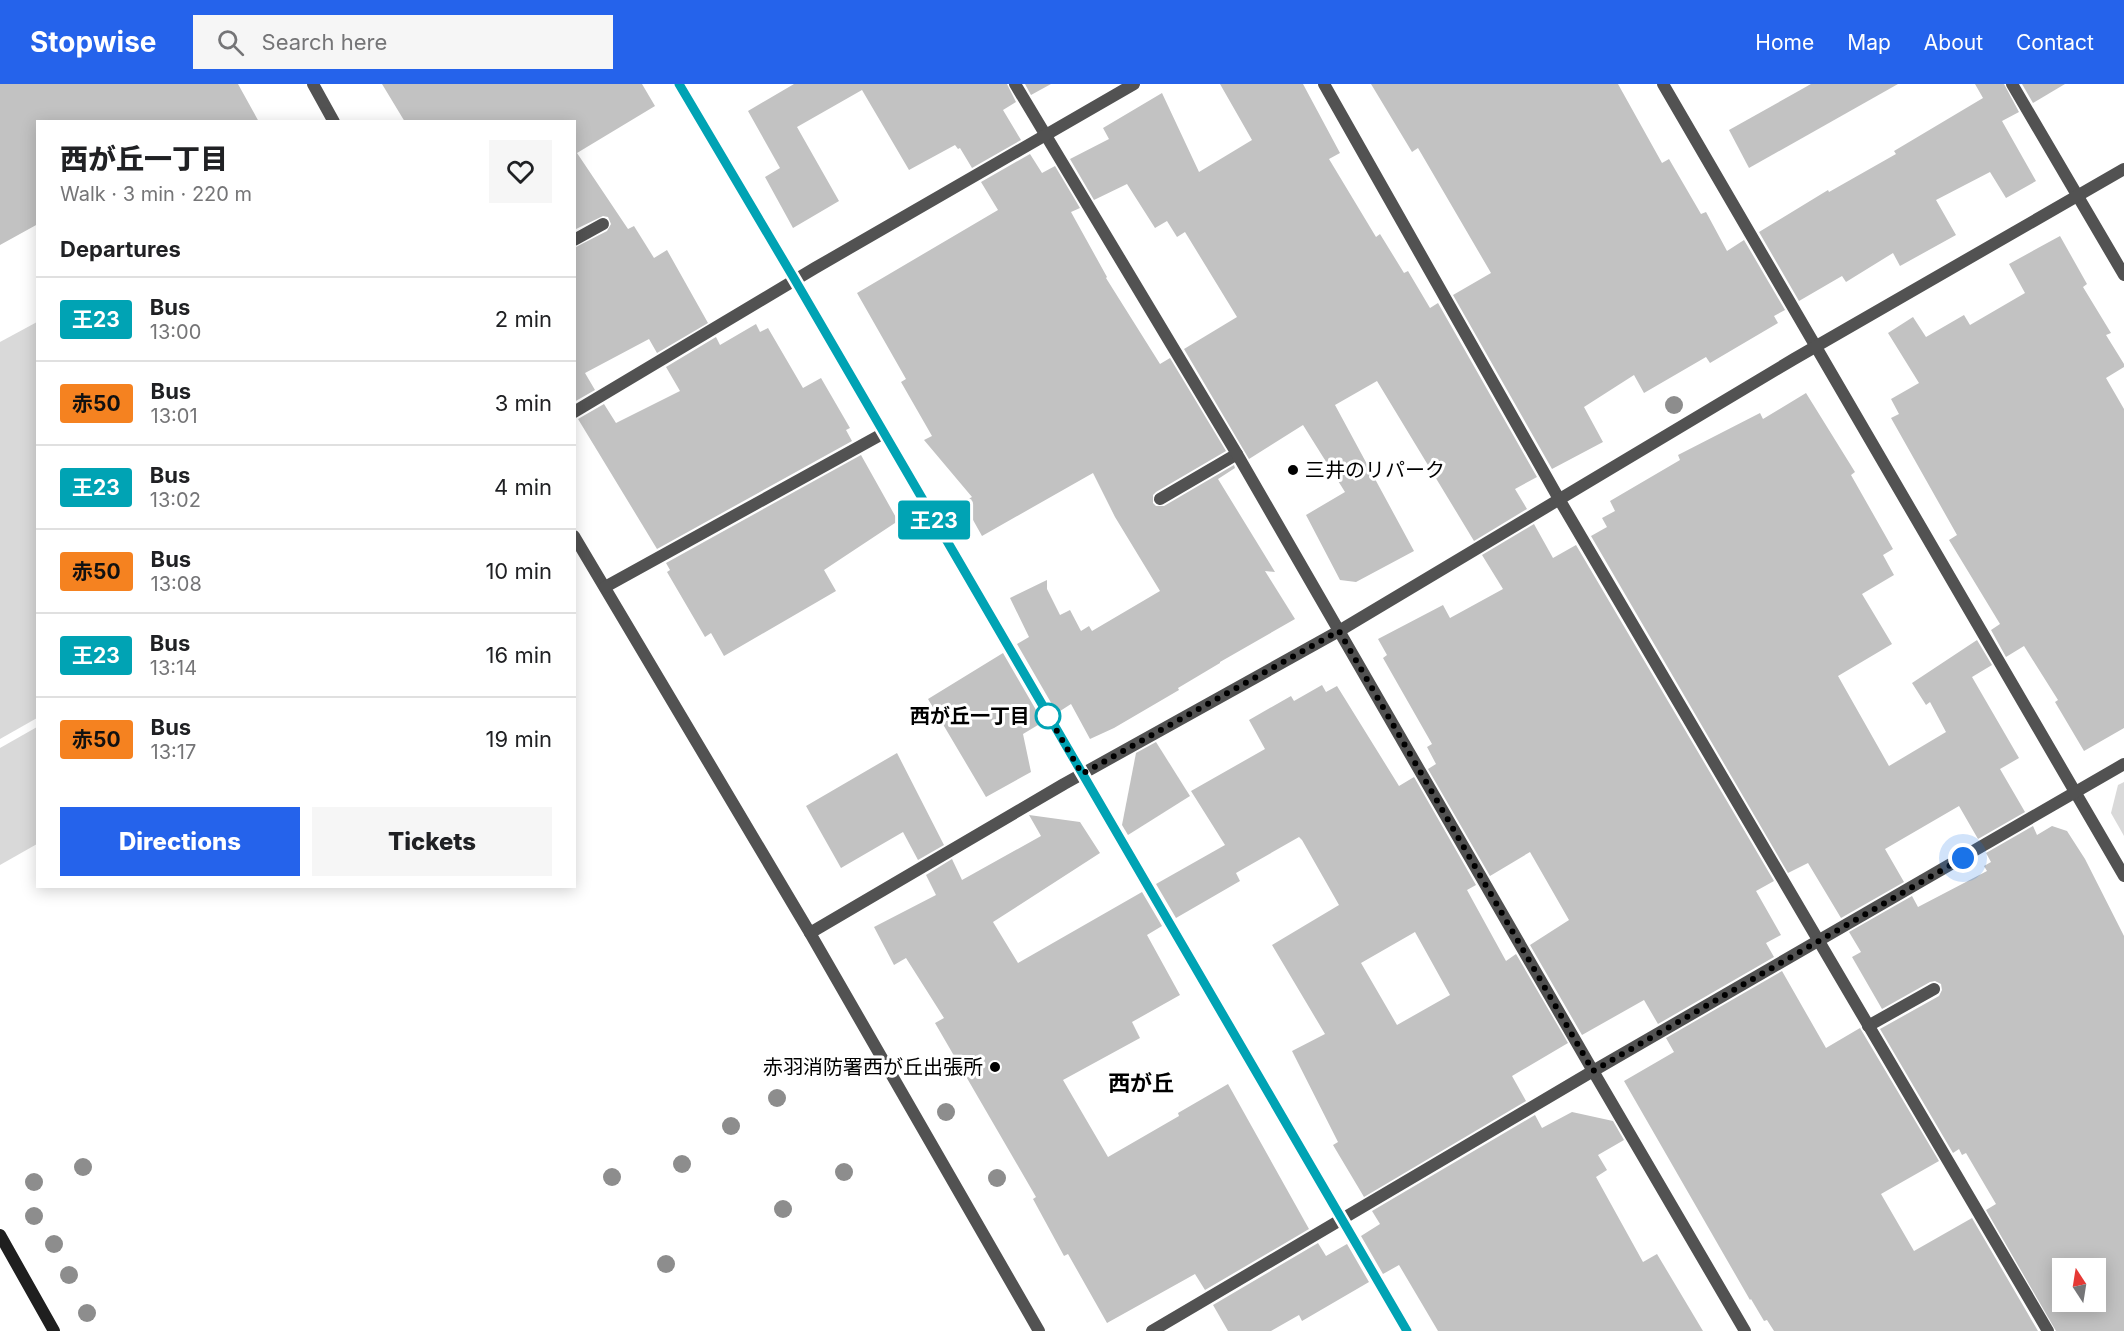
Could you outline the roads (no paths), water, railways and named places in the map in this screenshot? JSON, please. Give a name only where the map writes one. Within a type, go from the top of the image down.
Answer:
[{"type":"main road","points":[[0,1235],[54,1331]]},
{"type":"street","points":[[313,84],[333,120]]},
{"type":"street","points":[[679,84],[1407,1331]]},
{"type":"street","points":[[1015,84],[1237,454],[1593,1071],[1746,1331]]},
{"type":"street","points":[[576,411],[795,280],[1134,84]]},
{"type":"street","points":[[1324,84],[1559,499],[2048,1331]]},
{"type":"street","points":[[1663,84],[2124,876]]},
{"type":"street","points":[[2012,84],[2124,275]]},
{"type":"street","points":[[810,933],[1082,774],[1339,631],[1815,348],[2124,170]]},
{"type":"street","points":[[576,239],[603,224]]},
{"type":"street","points":[[605,587],[884,433]]},
{"type":"street","points":[[1160,499],[1237,454]]},
{"type":"street","points":[[576,539],[810,933],[1039,1331]]},
{"type":"street","points":[[1152,1331],[1593,1071],[2124,764]]},
{"type":"street","points":[[1868,1026],[1934,989]]},
{"type":"place","name":"三井のリパーク","points":[[1293,470]]},
{"type":"place","name":"西が丘一丁目","points":[[1048,716]]},
{"type":"place","name":"赤羽消防署西が丘出張所","points":[[995,1067]]},
{"type":"district","name":"西が丘","points":[[1141,1083]]}]
